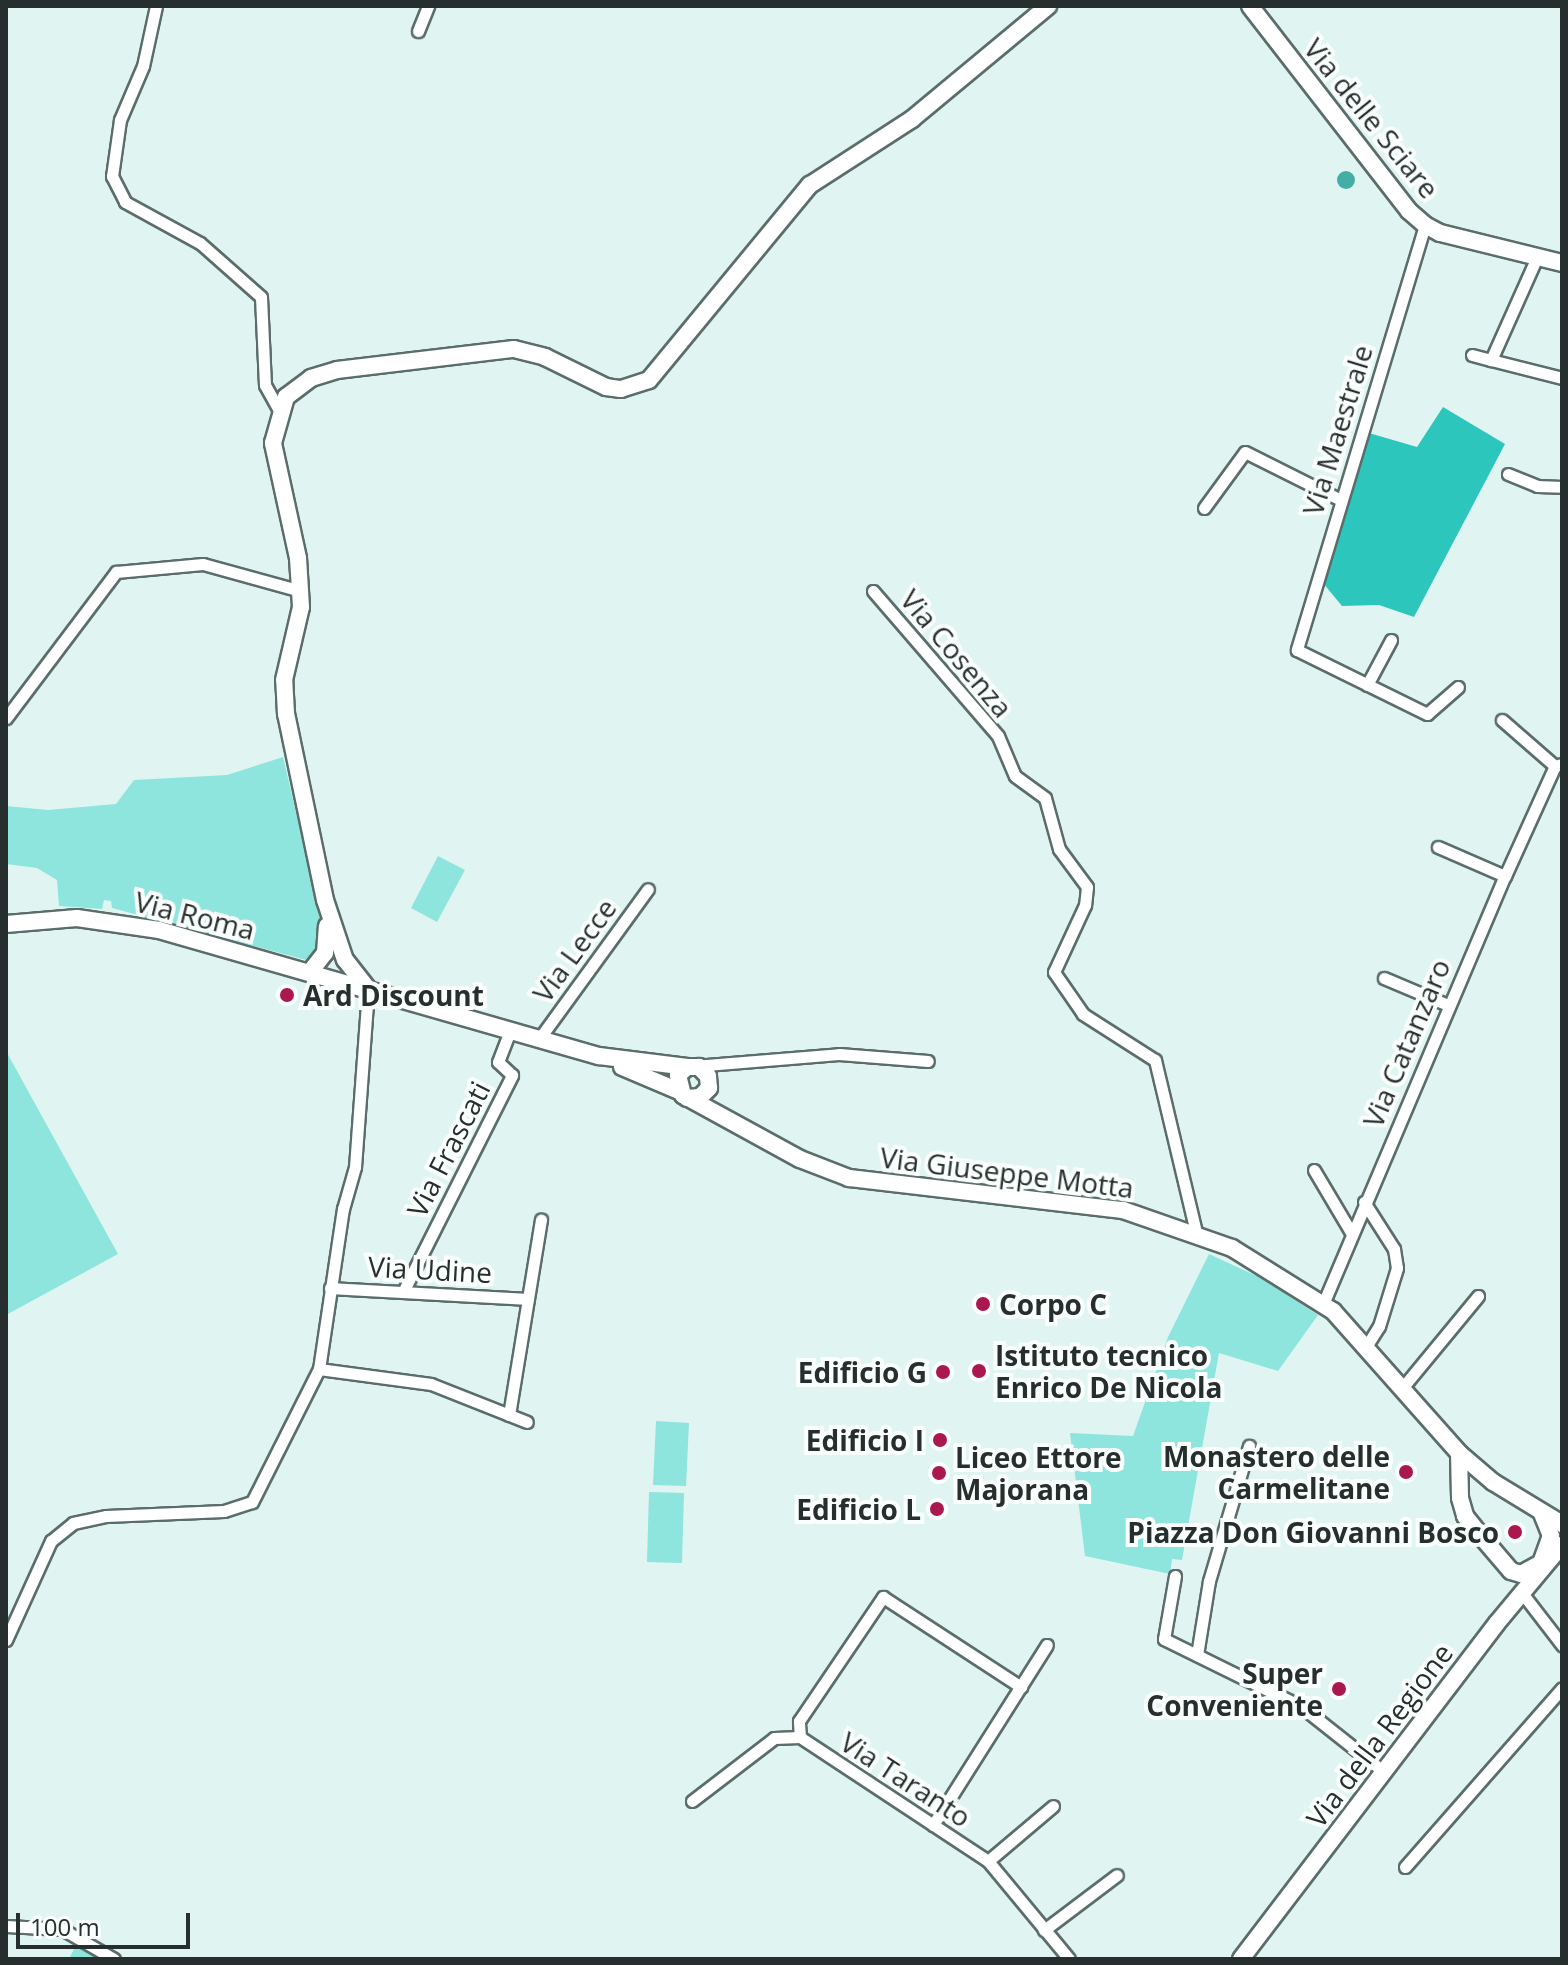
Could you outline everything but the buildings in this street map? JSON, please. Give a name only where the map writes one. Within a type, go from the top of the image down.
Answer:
[{"type":"main road","points":[[757,1135],[683,1095],[599,1056],[368,989],[345,960],[325,900],[284,699],[287,667],[301,624],[301,591],[275,461],[279,410],[297,387],[337,370],[514,349],[545,357],[606,387],[621,389],[649,380],[810,185],[912,119],[1048,6]]},
{"type":"main road","name":"Via delle Sciare","points":[[1250,6],[1409,211],[1425,225],[1440,233],[1562,263]]},
{"type":"main road","points":[[325,900],[334,979]]},
{"type":"main road","name":"Via Roma","points":[[6,924],[77,918],[123,923],[368,989]]},
{"type":"main road","points":[[310,972],[321,960],[328,940]]},
{"type":"main road","points":[[334,979],[345,960]]},
{"type":"main road","points":[[599,1056],[690,1066],[705,1071],[718,1108],[757,1135]]},
{"type":"main road","points":[[683,1095],[678,1075],[690,1066]]},
{"type":"main road","points":[[683,1095],[700,1097],[709,1085]]},
{"type":"main road","name":"Via Giuseppe Motta","points":[[757,1135],[824,1170],[849,1178],[1072,1201],[1196,1232],[1270,1269],[1323,1304],[1367,1345],[1459,1453],[1493,1482],[1562,1524]]},
{"type":"main road","points":[[1459,1453],[1465,1516],[1511,1571],[1517,1586],[1497,1623]]},
{"type":"main road","points":[[1465,1516],[1466,1491],[1493,1482]]},
{"type":"main road","points":[[1511,1571],[1521,1574],[1553,1554],[1551,1536],[1542,1514]]},
{"type":"main road","name":"Via della Regione","points":[[1241,1959],[1553,1554]]},
{"type":"street","points":[[156,6],[143,66],[120,120],[112,176],[125,202],[200,243],[261,297],[265,385],[279,410]]},
{"type":"street","points":[[418,31],[428,6]]},
{"type":"street","name":"Via Maestrale","points":[[1367,685],[1297,650],[1425,225]]},
{"type":"street","points":[[1491,360],[1537,257]]},
{"type":"street","points":[[1472,355],[1562,378]]},
{"type":"street","points":[[1204,508],[1245,452],[1341,500]]},
{"type":"street","points":[[1508,474],[1537,486],[1562,487]]},
{"type":"street","points":[[6,718],[116,572],[203,564],[301,591]]},
{"type":"street","name":"Via Cosenza","points":[[873,591],[998,736],[1015,776],[1045,798],[1059,849],[1087,887],[1085,905],[1054,972],[1083,1014],[1155,1060],[1196,1232]]},
{"type":"street","points":[[1391,640],[1367,685],[1427,714],[1458,687]]},
{"type":"street","points":[[1502,720],[1559,765]]},
{"type":"street","name":"Via Catanzaro","points":[[1323,1304],[1448,1005],[1505,876],[1559,765]]},
{"type":"street","points":[[1438,847],[1505,876]]},
{"type":"street","name":"Via Lecce","points":[[539,1039],[648,889]]},
{"type":"street","points":[[1384,978],[1448,1005]]},
{"type":"street","points":[[6,1640],[51,1541],[73,1523],[106,1516],[224,1511],[252,1502],[319,1369],[330,1288],[355,1167],[368,989]]},
{"type":"street","name":"Via Frascati","points":[[403,1292],[512,1075],[498,1062],[510,1030]]},
{"type":"street","points":[[690,1066],[839,1054],[928,1061]]},
{"type":"street","points":[[709,1085],[747,1060]]},
{"type":"street","points":[[1314,1170],[1352,1234]]},
{"type":"street","points":[[1364,1202],[1394,1249],[1397,1268],[1379,1326],[1367,1345]]},
{"type":"street","points":[[509,1415],[541,1220]]},
{"type":"street","name":"Via Udine","points":[[330,1288],[528,1299]]},
{"type":"street","points":[[1403,1387],[1478,1296]]},
{"type":"street","points":[[319,1369],[431,1384],[527,1422]]},
{"type":"street","points":[[1197,1655],[1209,1581],[1249,1446]]},
{"type":"street","points":[[1175,1576],[1164,1639],[1302,1707],[1384,1772]]},
{"type":"street","points":[[1522,1593],[1562,1645]]},
{"type":"street","points":[[800,1737],[799,1721],[883,1597],[1021,1687]]},
{"type":"street","points":[[933,1825],[1047,1645]]},
{"type":"street","points":[[1405,1867],[1562,1688]]},
{"type":"street","name":"Via Taranto","points":[[692,1801],[774,1738],[800,1737],[988,1861],[1069,1959]]},
{"type":"street","points":[[988,1861],[1053,1806]]},
{"type":"street","points":[[1044,1930],[1117,1875]]},
{"type":"street","points":[[6,1926],[62,1929],[114,1959]]},
{"type":"shaded area","points":[[1346,171],[1355,180],[1346,189],[1337,180]]},
{"type":"shaded area","points":[[1443,407],[1505,444],[1414,617],[1379,605],[1342,606],[1323,583],[1369,433],[1417,447]]},
{"type":"shaded area","points":[[283,757],[321,918],[323,944],[310,961],[112,908],[111,901],[104,900],[102,909],[59,906],[57,880],[37,868],[6,864],[6,806],[48,810],[116,804],[134,780],[227,775]]},
{"type":"shaded area","points":[[438,856],[465,870],[437,922],[411,908]]},
{"type":"shaded area","points":[[6,1051],[118,1254],[6,1315]]},
{"type":"shaded area","points":[[1209,1254],[1261,1278],[1318,1315],[1278,1371],[1219,1353],[1182,1560],[1172,1559],[1170,1574],[1085,1556],[1070,1433],[1133,1436],[1168,1337]]},
{"type":"shaded area","points":[[656,1421],[689,1423],[686,1486],[653,1485]]},
{"type":"shaded area","points":[[649,1492],[684,1493],[682,1563],[647,1562]]},
{"type":"shaded area","points":[[78,1941],[105,1959],[69,1959]]},
{"type":"place","name":"Ard Discount","points":[[287,995]]},
{"type":"place","name":"Corpo C","points":[[983,1304]]},
{"type":"place","name":"Istituto tecnico Enrico De Nicola","points":[[979,1371]]},
{"type":"place","name":"Edificio G","points":[[943,1372]]},
{"type":"place","name":"Edificio I","points":[[940,1440]]},
{"type":"place","name":"Monastero delle Carmelitane","points":[[1406,1472]]},
{"type":"place","name":"Liceo Ettore Majorana","points":[[939,1473]]},
{"type":"place","name":"Edificio L","points":[[937,1509]]},
{"type":"place","name":"Piazza Don Giovanni Bosco","points":[[1515,1532]]},
{"type":"place","name":"Super Conveniente","points":[[1339,1689]]}]
